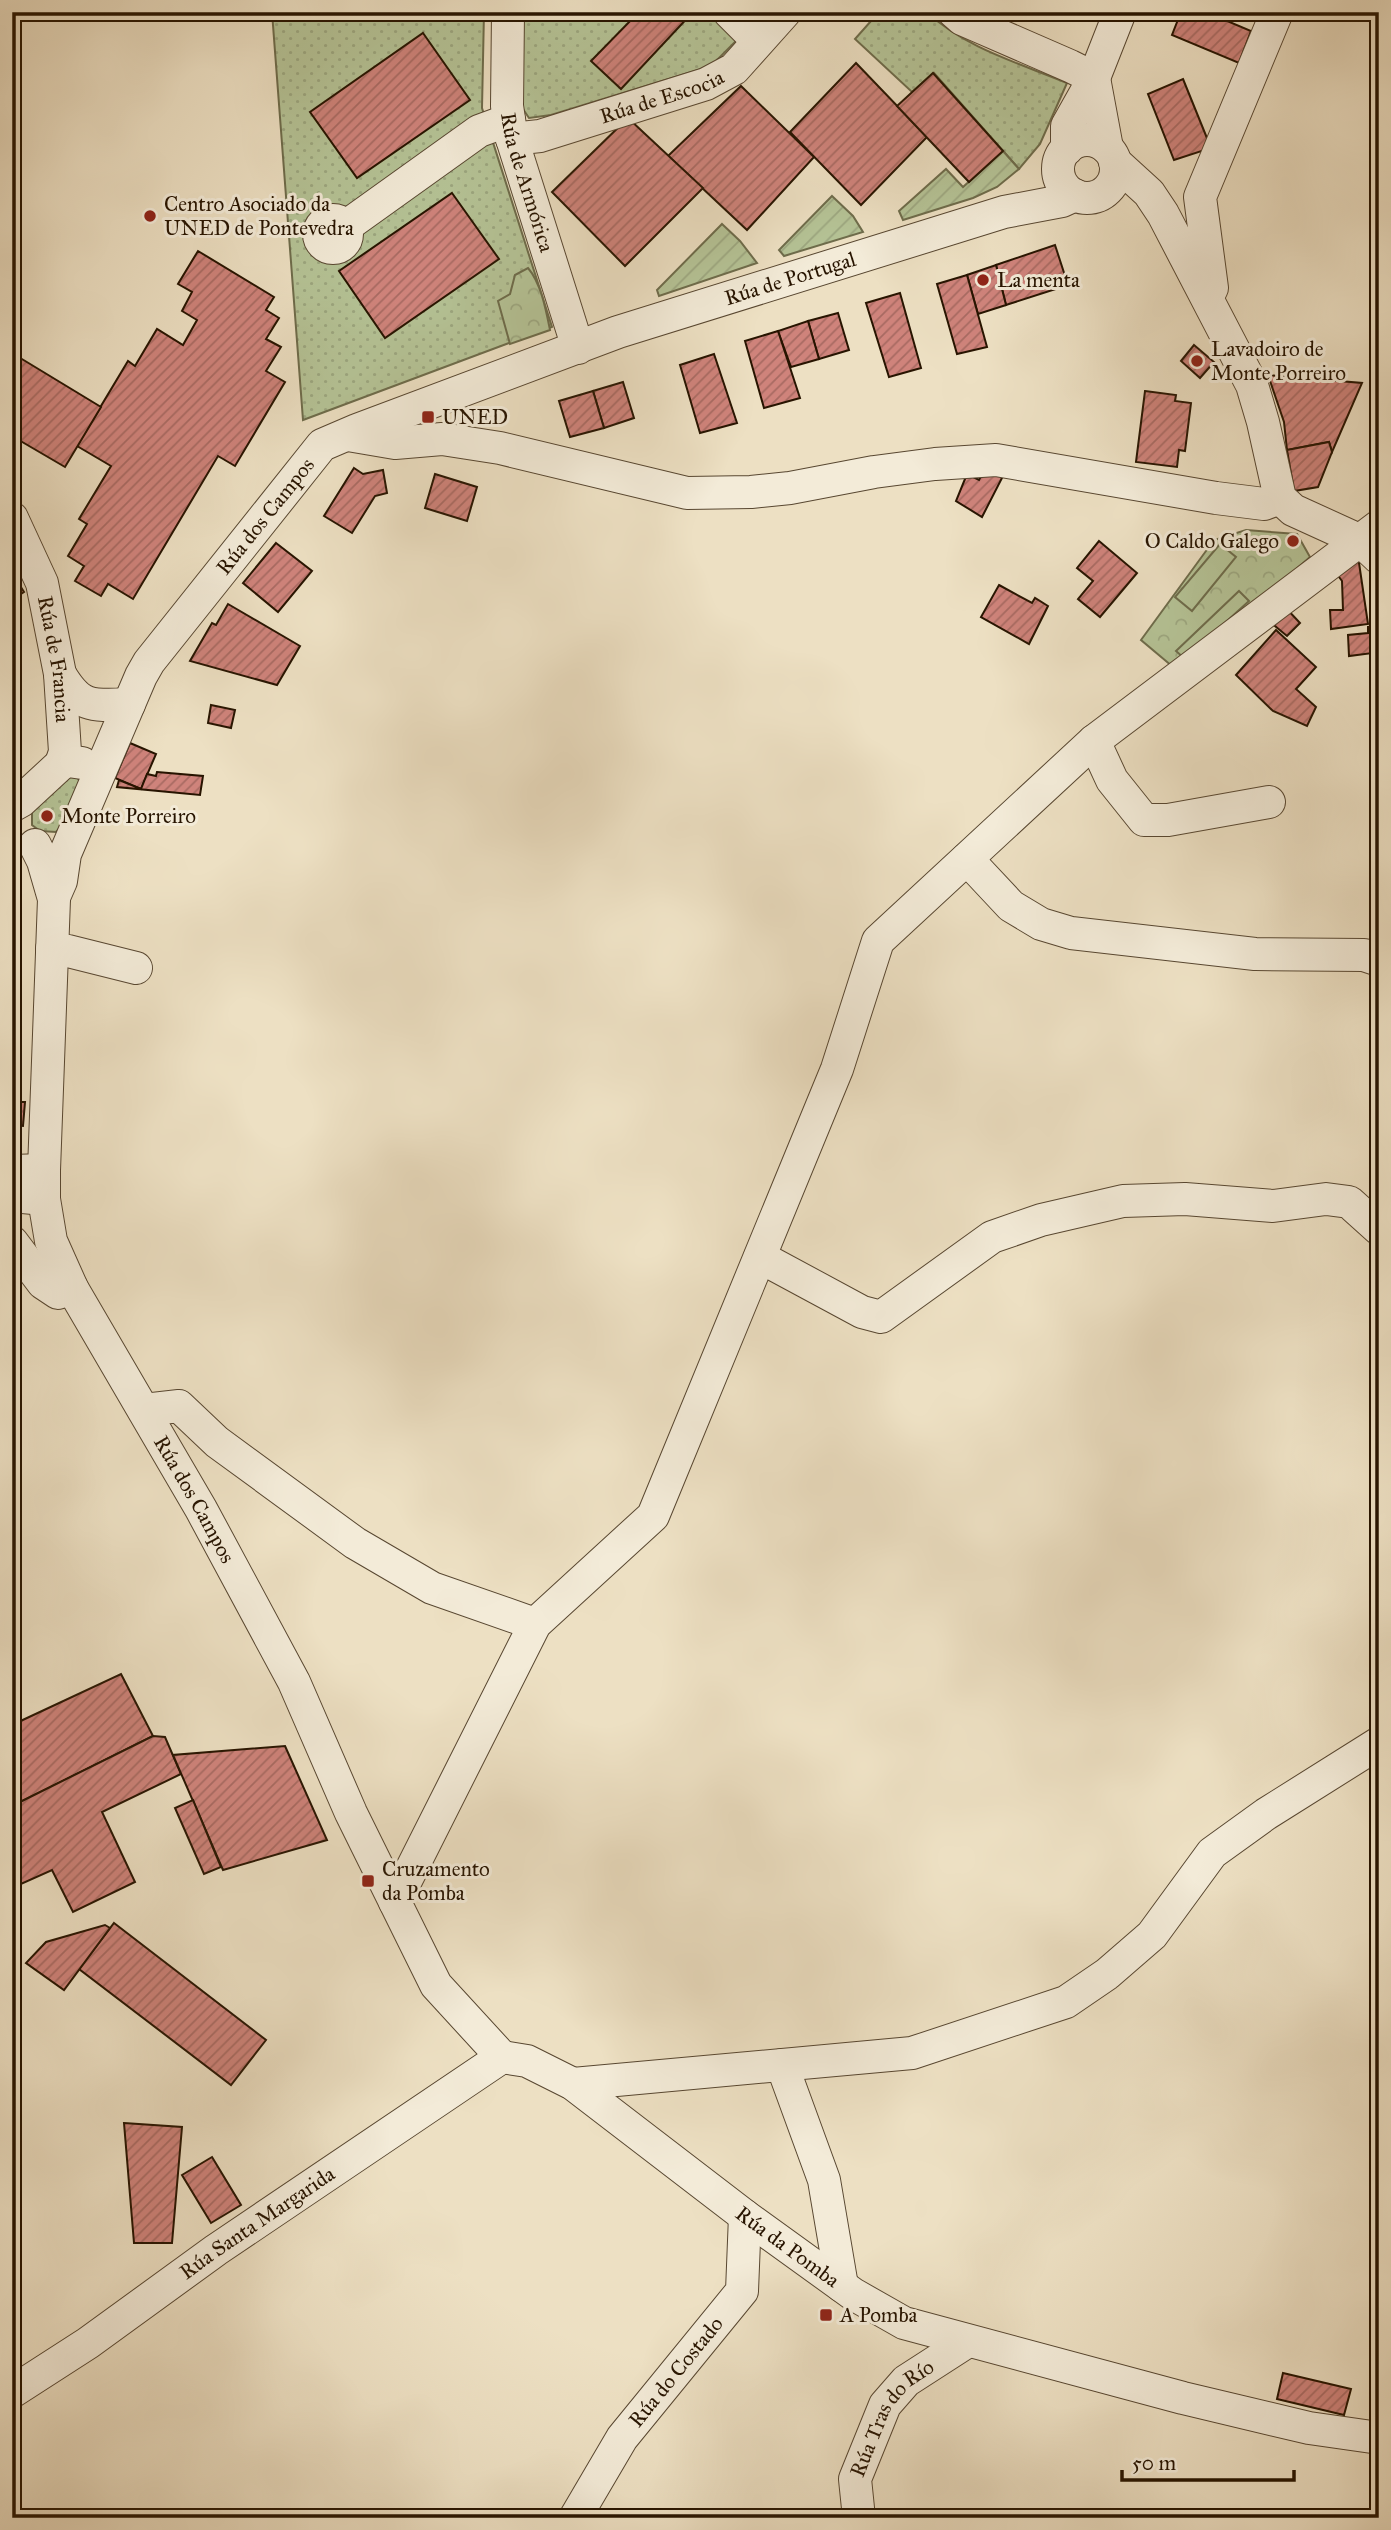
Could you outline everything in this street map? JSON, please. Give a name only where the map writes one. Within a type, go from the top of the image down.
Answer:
[{"type":"street","name":"Rúa de Armórica","points":[[508,12],[507,106],[511,129],[578,348]]},
{"type":"street","points":[[729,12],[758,41]]},
{"type":"street","name":"Rúa de Escocia","points":[[345,227],[479,131],[511,129],[540,136],[706,84],[734,69],[785,12]]},
{"type":"street","points":[[954,12],[962,19],[1094,78]]},
{"type":"street","points":[[1120,12],[1094,78],[1068,127],[1060,181],[1086,195],[1163,214]]},
{"type":"street","points":[[1206,301],[1212,288],[1200,197],[1277,12]]},
{"type":"street","points":[[1086,195],[1108,188],[1115,176],[1094,78]]},
{"type":"street","points":[[1062,156],[1072,144],[1093,140],[1149,193],[1163,214],[1252,385],[1280,498],[1293,510],[1373,542]]},
{"type":"street","name":"Rúa de Portugal","points":[[1004,212],[1062,156]]},
{"type":"street","name":"Rúa de Portugal","points":[[578,348],[618,332],[1004,212],[1086,195]]},
{"type":"street","name":"Rúa dos Campos","points":[[94,787],[149,663],[322,446],[578,348]]},
{"type":"street","points":[[346,435],[395,443],[442,439],[500,448],[687,494],[790,488],[898,468],[996,460],[1216,498],[1264,504],[1280,498]]},
{"type":"street","name":"Rúa de Francia","points":[[12,518],[42,583],[60,674],[65,752],[61,764]]},
{"type":"street","points":[[395,1902],[535,1624],[653,1516],[837,1069],[878,941],[1094,741],[1373,542]]},
{"type":"street","points":[[60,674],[73,694],[89,703],[129,704]]},
{"type":"street","points":[[1094,741],[1112,780],[1144,820],[1168,820],[1269,802]]},
{"type":"street","points":[[77,761],[86,764],[90,768],[94,787],[74,833],[54,845],[36,845],[29,840],[22,830],[17,803],[61,764],[77,761]]},
{"type":"street","name":"Rúa dos Campos","points":[[54,898],[61,881],[65,854],[74,833]]},
{"type":"street","name":"Rúa dos Campos","points":[[36,845],[54,898],[44,1184],[51,1241],[72,1288],[201,1509],[294,1682],[351,1812],[436,1985],[502,2057]]},
{"type":"street","points":[[967,859],[1011,906],[1041,924],[1071,933],[1255,954],[1364,955],[1379,960]]},
{"type":"street","points":[[52,949],[136,968]]},
{"type":"street","points":[[12,1171],[44,1184]]},
{"type":"street","points":[[12,1196],[44,1184]]},
{"type":"street","points":[[760,1258],[863,1312],[881,1317],[992,1237],[1041,1220],[1123,1201],[1185,1199],[1273,1206],[1326,1199],[1349,1202],[1379,1229]]},
{"type":"street","points":[[12,1242],[43,1283],[58,1293],[72,1288]]},
{"type":"street","points":[[144,1410],[179,1406],[217,1442],[355,1543],[432,1588],[535,1624]]},
{"type":"street","points":[[573,2084],[912,2053],[1066,2002],[1107,1974],[1152,1935],[1212,1853],[1266,1814],[1379,1743]]},
{"type":"street","name":"Rúa da Pomba","points":[[502,2057],[527,2061],[573,2084],[745,2216],[853,2294],[904,2323],[1182,2398],[1309,2428],[1379,2438]]},
{"type":"street","name":"Rúa Santa Margarida","points":[[12,2392],[88,2343],[216,2250],[502,2057]]},
{"type":"street","points":[[782,2064],[824,2180],[842,2286]]},
{"type":"street","name":"Rúa do Costado","points":[[575,2518],[622,2438],[742,2291],[745,2216]]},
{"type":"street","name":"Rúa Tras do Río","points":[[859,2518],[855,2479],[885,2404],[906,2381],[968,2341]]},
{"type":"street","name":"Rúa da Pomba","points":[[1309,2428],[1379,2455]]},
{"type":"green space","points":[[272,12],[484,12],[482,108],[552,327],[303,420]]},
{"type":"green space","points":[[521,12],[708,12],[738,39],[711,66],[551,115],[529,118],[519,103]]},
{"type":"green space","points":[[879,12],[927,12],[942,25],[975,45],[1067,83],[1040,144],[1019,169],[934,73],[912,92],[855,39]]},
{"type":"green space","points":[[1003,151],[1019,169],[997,187],[973,198],[903,220],[899,211],[946,169],[963,187]]},
{"type":"green space","points":[[832,196],[853,216],[863,232],[784,256],[779,250]]},
{"type":"green space","points":[[722,224],[757,263],[659,296],[657,290]]},
{"type":"green space","points":[[528,268],[540,289],[550,330],[510,344],[498,301],[510,294],[515,275]]},
{"type":"green space","points":[[1246,530],[1297,534],[1310,557],[1179,672],[1141,640],[1214,540]]},
{"type":"green space","points":[[1220,544],[1236,557],[1192,611],[1175,597]]},
{"type":"green space","points":[[1239,591],[1249,601],[1185,659],[1176,651]]},
{"type":"green space","points":[[63,775],[77,776],[81,785],[68,819],[56,832],[40,831],[32,825],[32,809]]},
{"type":"building","points":[[633,12],[693,12],[621,89],[591,61],[636,15]]},
{"type":"building","points":[[1181,12],[1206,12],[1251,31],[1239,63],[1172,35]]},
{"type":"building","points":[[423,33],[470,100],[357,178],[310,112]]},
{"type":"building","points":[[856,63],[927,137],[861,205],[790,132]]},
{"type":"building","points":[[933,73],[1003,151],[969,182],[897,106]]},
{"type":"building","points":[[1183,79],[1211,148],[1174,160],[1148,94]]},
{"type":"building","points":[[741,86],[814,157],[747,230],[668,156]]},
{"type":"building","points":[[628,118],[703,188],[625,266],[552,192]]},
{"type":"building","points":[[452,193],[499,259],[385,338],[339,271]]},
{"type":"building","points":[[1055,245],[1068,285],[1006,305],[996,265]]},
{"type":"building","points":[[198,251],[274,297],[266,310],[279,318],[266,339],[281,347],[266,371],[285,382],[235,466],[218,456],[133,599],[108,584],[101,596],[75,581],[84,566],[68,556],[87,524],[79,519],[111,466],[77,446],[128,361],[135,366],[157,329],[183,345],[197,320],[182,311],[192,292],[178,284]]},
{"type":"building","points":[[996,265],[1006,305],[978,314],[967,275]]},
{"type":"building","points":[[967,275],[987,347],[957,354],[937,284]]},
{"type":"building","points":[[900,293],[921,368],[889,377],[866,303]]},
{"type":"building","points":[[838,313],[849,350],[819,359],[808,321]]},
{"type":"building","points":[[808,321],[819,359],[791,367],[778,331]]},
{"type":"building","points":[[778,331],[800,398],[764,408],[745,341]]},
{"type":"building","name":"Lavadoiro de Monte Porreiro","points":[[1194,345],[1214,362],[1200,378],[1181,361]]},
{"type":"building","points":[[12,353],[101,407],[65,467],[12,436]]},
{"type":"building","points":[[714,354],[737,423],[700,433],[680,365]]},
{"type":"building","points":[[1268,375],[1362,383],[1332,452],[1329,442],[1287,450],[1284,422]]},
{"type":"building","points":[[623,382],[634,418],[604,428],[593,391]]},
{"type":"building","points":[[593,391],[604,428],[570,437],[559,401]]},
{"type":"building","points":[[1145,391],[1176,395],[1175,401],[1191,403],[1185,451],[1179,450],[1177,467],[1136,462]]},
{"type":"building","points":[[1329,442],[1332,452],[1318,487],[1294,491],[1287,450]]},
{"type":"building","points":[[354,468],[363,474],[383,470],[387,493],[375,496],[352,533],[324,516]]},
{"type":"building","points":[[983,472],[1003,476],[982,517],[956,501],[967,474],[979,480]]},
{"type":"building","points":[[435,474],[477,487],[467,521],[425,508]]},
{"type":"building","points":[[1099,541],[1137,573],[1100,617],[1078,599],[1093,581],[1077,568]]},
{"type":"building","points":[[276,543],[312,571],[278,612],[243,583]]},
{"type":"building","points":[[1358,556],[1368,624],[1331,629],[1330,610],[1343,610],[1342,581],[1334,570]]},
{"type":"building","points":[[1379,569],[1379,599],[1371,594],[1370,572]]},
{"type":"building","points":[[12,573],[24,592],[12,600]]},
{"type":"building","points":[[999,585],[1032,603],[1035,598],[1048,606],[1029,644],[981,617]]},
{"type":"building","points":[[228,604],[300,646],[277,685],[190,661],[212,623],[216,625]]},
{"type":"building","points":[[1284,606],[1300,623],[1287,636],[1269,621]]},
{"type":"building","points":[[1379,626],[1379,643],[1371,643],[1373,653],[1349,656],[1348,635],[1368,633],[1368,627]]},
{"type":"building","points":[[1276,630],[1316,667],[1296,689],[1316,707],[1307,726],[1273,711],[1236,675]]},
{"type":"building","points":[[211,705],[235,710],[231,728],[208,723]]},
{"type":"building","points":[[130,743],[156,754],[141,789],[115,778]]},
{"type":"building","points":[[157,772],[203,776],[200,795],[117,787],[119,780],[141,789],[147,774],[156,776]]},
{"type":"building","points":[[12,1071],[21,1072],[20,1102],[25,1102],[23,1126],[12,1125]]},
{"type":"building","points":[[121,1674],[153,1736],[12,1806],[12,1725]]},
{"type":"building","points":[[153,1736],[165,1737],[181,1774],[102,1812],[135,1882],[73,1912],[52,1870],[12,1888],[12,1806]]},
{"type":"building","points":[[285,1746],[327,1840],[223,1870],[173,1755]]},
{"type":"building","points":[[193,1800],[221,1867],[204,1874],[175,1808]]},
{"type":"building","points":[[114,1923],[266,2040],[231,2085],[79,1969]]},
{"type":"building","points":[[105,1925],[110,1928],[64,1990],[26,1963],[46,1942]]},
{"type":"building","points":[[124,2123],[182,2127],[172,2243],[134,2243]]},
{"type":"building","points":[[212,2157],[241,2205],[211,2223],[182,2175]]},
{"type":"building","points":[[1283,2373],[1351,2389],[1344,2415],[1277,2399]]},
{"type":"place","name":"Centro Asociado da UNED de Pontevedra","points":[[150,216]]},
{"type":"place","name":"La menta","points":[[983,280]]},
{"type":"place","name":"Lavadoiro de Monte Porreiro","points":[[1197,361]]},
{"type":"place","name":"UNED","points":[[428,417]]},
{"type":"place","name":"O Caldo Galego","points":[[1293,541]]},
{"type":"place","name":"Monte Porreiro","points":[[47,816]]},
{"type":"place","name":"Cruzamento da Pomba","points":[[368,1881]]},
{"type":"place","name":"A Pomba","points":[[826,2315]]}]
